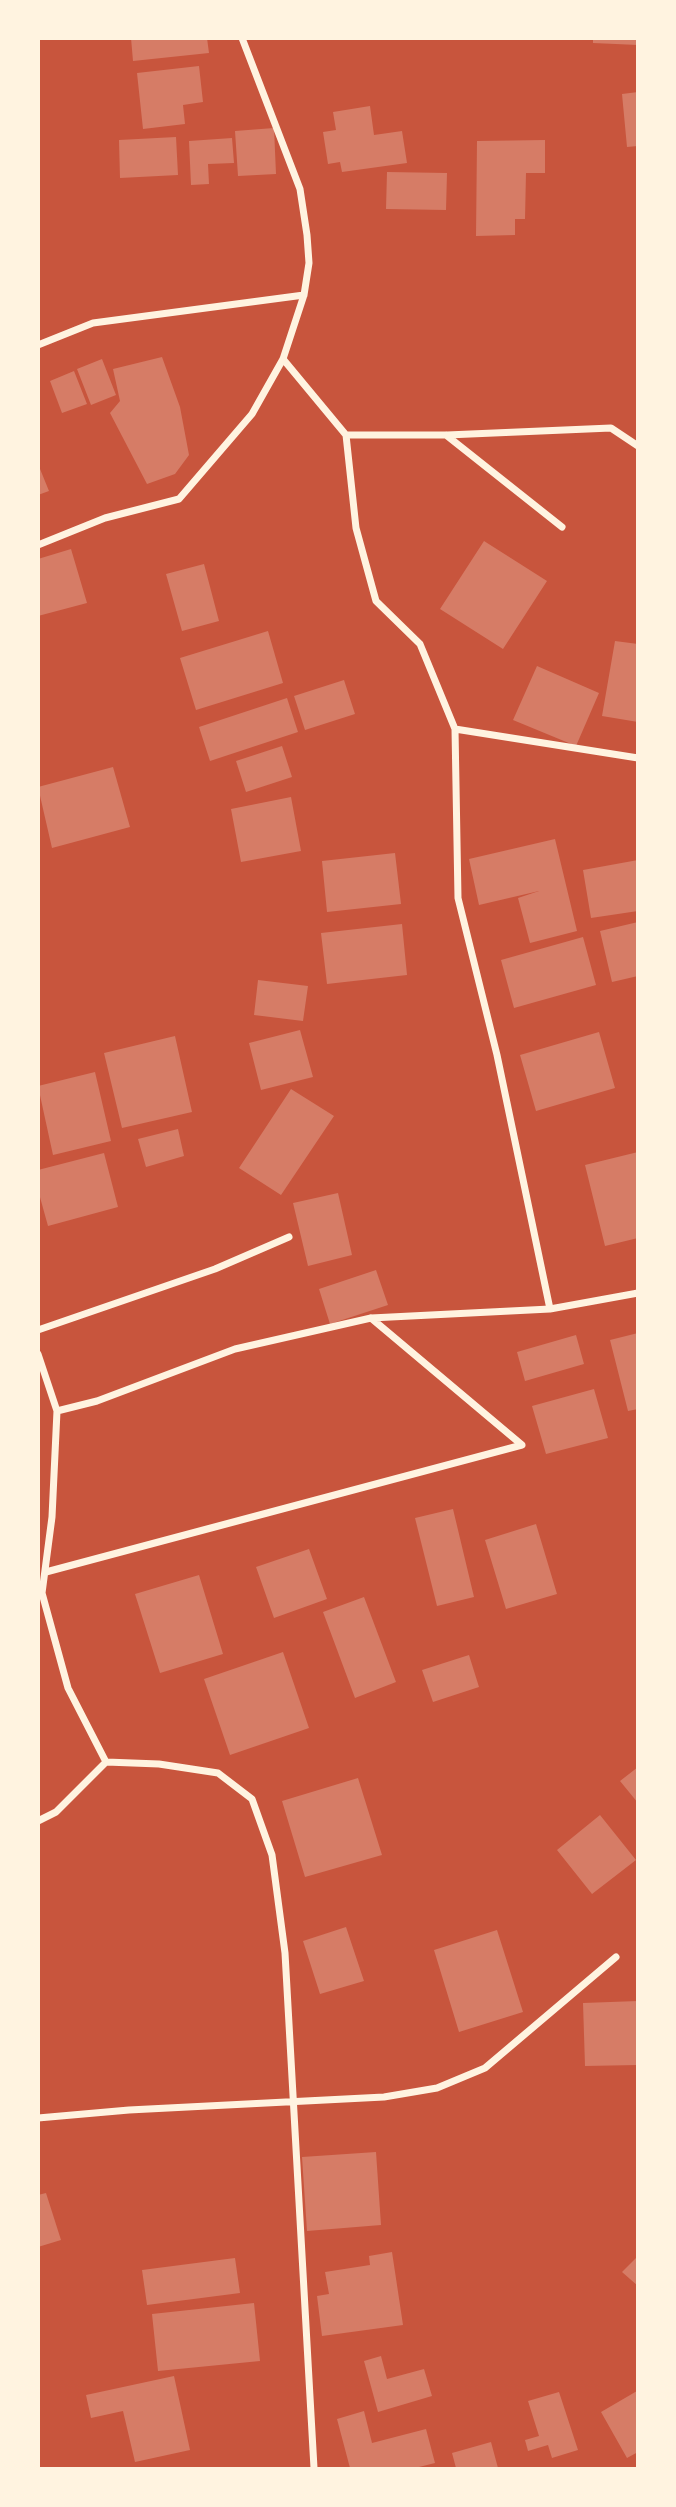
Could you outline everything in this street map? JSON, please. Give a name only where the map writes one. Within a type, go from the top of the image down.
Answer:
[{"type":"street","points":[[38,545],[105,518],[180,499],[252,414],[282,359],[304,295],[309,263],[300,189],[242,38]]},
{"type":"street","points":[[38,345],[93,324],[304,295]]},
{"type":"street","points":[[282,359],[346,435],[356,528],[376,601],[420,644],[455,729],[458,898],[497,1055],[550,1309]]},
{"type":"street","points":[[346,435],[446,435],[611,428],[638,446]]},
{"type":"street","points":[[446,435],[562,527]]},
{"type":"street","points":[[455,729],[638,758]]},
{"type":"street","points":[[38,1330],[215,1269],[289,1237]]},
{"type":"street","points":[[57,1411],[97,1401],[235,1349],[371,1318],[550,1309],[638,1293]]},
{"type":"street","points":[[46,1572],[522,1446],[371,1318]]},
{"type":"street","points":[[38,1354],[57,1411],[46,1572],[42,1593],[68,1688],[106,1762]]},
{"type":"street","points":[[38,1821],[57,1812],[106,1762],[159,1764],[218,1773],[252,1799],[272,1855],[285,1954],[314,2469]]},
{"type":"street","points":[[38,2118],[384,2097],[437,2088],[485,2068],[616,1956]]},
{"type":"building","points":[[131,38],[207,38],[209,53],[133,61]]},
{"type":"building","points":[[593,38],[638,38],[638,45],[593,43]]},
{"type":"building","points":[[199,66],[203,102],[183,105],[185,124],[143,129],[137,73]]},
{"type":"building","points":[[638,92],[638,146],[627,147],[622,94]]},
{"type":"building","points":[[370,106],[374,135],[402,131],[407,163],[342,172],[340,162],[328,164],[323,132],[336,130],[333,112]]},
{"type":"building","points":[[274,128],[276,174],[238,176],[235,131]]},
{"type":"building","points":[[176,137],[178,175],[120,178],[119,140]]},
{"type":"building","points":[[232,138],[234,163],[208,164],[209,184],[191,185],[189,141]]},
{"type":"building","points":[[545,140],[545,173],[526,173],[525,219],[515,219],[515,235],[476,236],[477,141]]},
{"type":"building","points":[[387,172],[447,173],[446,210],[386,209]]},
{"type":"building","points":[[162,357],[180,407],[189,455],[175,474],[147,484],[110,413],[120,401],[113,369]]},
{"type":"building","points":[[102,359],[116,395],[91,405],[77,369]]},
{"type":"building","points":[[74,371],[87,404],[62,413],[50,381]]},
{"type":"building","points":[[38,464],[49,491],[38,495]]},
{"type":"building","points":[[484,541],[547,581],[503,649],[440,609]]},
{"type":"building","points":[[71,549],[87,603],[38,616],[38,559]]},
{"type":"building","points":[[204,564],[219,621],[182,631],[166,574]]},
{"type":"building","points":[[268,631],[283,683],[196,710],[180,658]]},
{"type":"building","points":[[615,641],[638,644],[638,722],[602,716]]},
{"type":"building","points":[[537,666],[599,693],[576,746],[513,720]]},
{"type":"building","points":[[344,680],[355,714],[305,730],[294,696]]},
{"type":"building","points":[[287,698],[298,732],[210,761],[199,727]]},
{"type":"building","points":[[282,746],[292,777],[246,792],[236,761]]},
{"type":"building","points":[[113,767],[130,827],[52,848],[38,787]]},
{"type":"building","points":[[291,797],[301,851],[241,862],[231,809]]},
{"type":"building","points":[[555,839],[577,931],[530,943],[518,898],[539,891],[479,905],[469,859]]},
{"type":"building","points":[[395,853],[401,904],[327,912],[322,861]]},
{"type":"building","points":[[638,860],[638,911],[591,918],[583,870]]},
{"type":"building","points":[[638,922],[638,976],[612,982],[600,931]]},
{"type":"building","points":[[402,924],[407,975],[327,984],[321,933]]},
{"type":"building","points":[[583,937],[596,985],[514,1008],[501,960]]},
{"type":"building","points":[[258,980],[308,986],[303,1021],[254,1015]]},
{"type":"building","points":[[300,1030],[313,1077],[261,1090],[249,1043]]},
{"type":"building","points":[[599,1032],[615,1088],[536,1111],[520,1055]]},
{"type":"building","points":[[175,1036],[192,1112],[122,1128],[104,1053]]},
{"type":"building","points":[[95,1072],[111,1141],[53,1155],[38,1086]]},
{"type":"building","points":[[291,1089],[334,1116],[281,1195],[239,1168]]},
{"type":"building","points":[[178,1129],[184,1156],[146,1167],[138,1139]]},
{"type":"building","points":[[638,1152],[638,1238],[605,1246],[585,1165]]},
{"type":"building","points":[[104,1153],[118,1207],[48,1226],[38,1190],[38,1170]]},
{"type":"building","points":[[338,1193],[352,1255],[308,1266],[293,1203]]},
{"type":"building","points":[[376,1270],[388,1305],[330,1324],[319,1289]]},
{"type":"building","points":[[638,1333],[638,1409],[628,1411],[610,1340]]},
{"type":"building","points":[[576,1335],[584,1364],[525,1381],[517,1352]]},
{"type":"building","points":[[594,1389],[608,1438],[546,1454],[532,1406]]},
{"type":"building","points":[[453,1509],[474,1597],[437,1606],[415,1518]]},
{"type":"building","points":[[536,1524],[557,1594],[506,1609],[485,1540]]},
{"type":"building","points":[[309,1549],[327,1599],[274,1618],[256,1567]]},
{"type":"building","points":[[199,1575],[223,1654],[160,1673],[135,1594]]},
{"type":"building","points":[[364,1597],[396,1682],[355,1698],[323,1612]]},
{"type":"building","points":[[283,1652],[309,1728],[230,1755],[204,1679]]},
{"type":"building","points":[[469,1655],[479,1687],[433,1702],[422,1670]]},
{"type":"building","points":[[638,1767],[638,1803],[620,1781]]},
{"type":"building","points":[[358,1778],[382,1855],[305,1877],[282,1801]]},
{"type":"building","points":[[600,1815],[636,1860],[592,1894],[557,1850]]},
{"type":"building","points":[[346,1927],[364,1981],[320,1994],[303,1941]]},
{"type":"building","points":[[497,1930],[523,2012],[459,2032],[434,1950]]},
{"type":"building","points":[[638,2001],[638,2065],[585,2066],[583,2003]]},
{"type":"building","points":[[376,2152],[381,2225],[307,2231],[302,2157]]},
{"type":"building","points":[[46,2193],[61,2240],[38,2247],[38,2195]]},
{"type":"building","points":[[392,2252],[403,2325],[322,2336],[317,2296],[329,2294],[325,2272],[370,2265],[369,2256]]},
{"type":"building","points":[[638,2256],[638,2286],[622,2272]]},
{"type":"building","points":[[235,2258],[240,2293],[147,2305],[142,2270]]},
{"type":"building","points":[[254,2303],[260,2361],[158,2371],[152,2314]]},
{"type":"building","points":[[381,2356],[387,2379],[424,2369],[432,2396],[378,2412],[364,2361]]},
{"type":"building","points":[[174,2376],[190,2450],[135,2462],[123,2411],[91,2418],[86,2395]]},
{"type":"building","points":[[637,2391],[638,2452],[627,2458],[601,2412]]},
{"type":"building","points":[[559,2392],[578,2450],[552,2458],[548,2445],[528,2451],[525,2440],[539,2436],[528,2401]]},
{"type":"building","points":[[364,2411],[372,2443],[426,2429],[435,2463],[415,2468],[350,2468],[337,2419]]},
{"type":"building","points":[[491,2442],[498,2468],[456,2468],[452,2453]]}]
